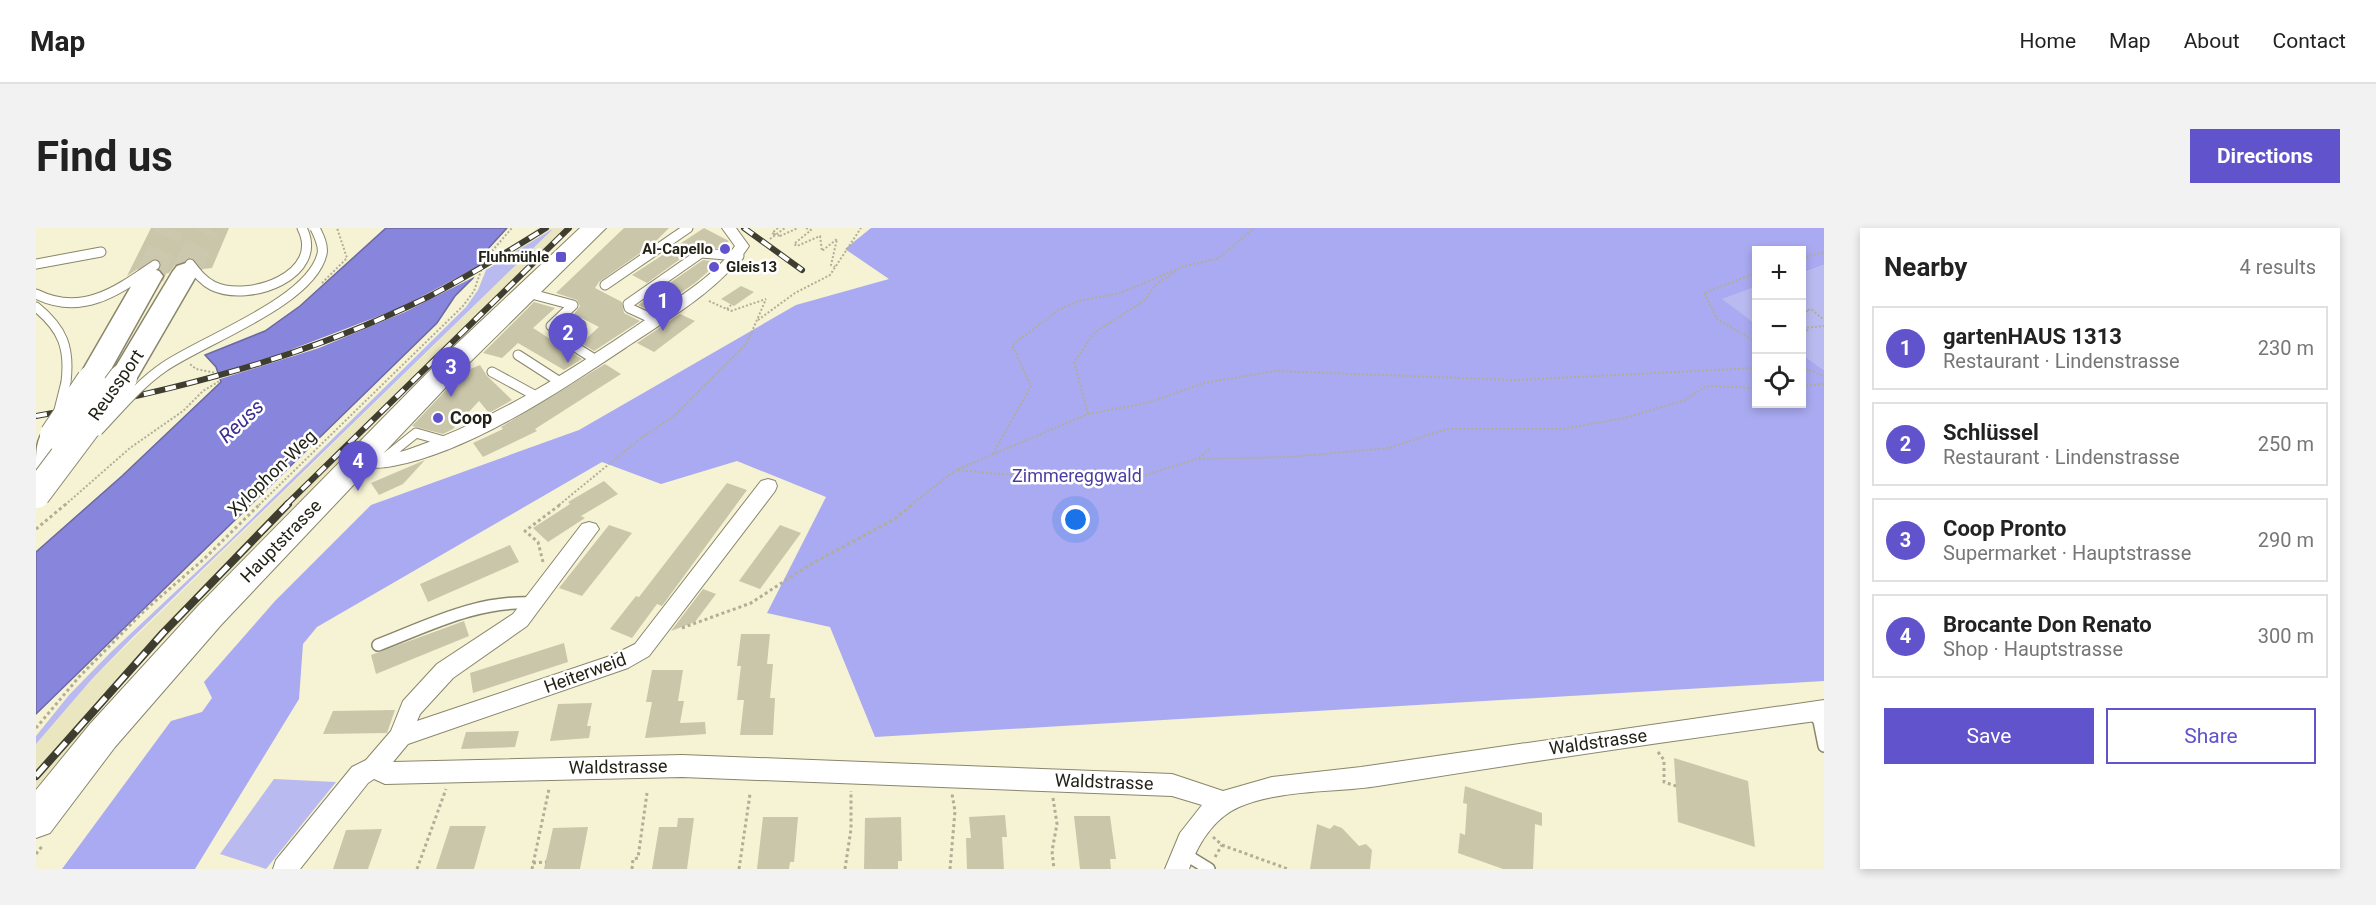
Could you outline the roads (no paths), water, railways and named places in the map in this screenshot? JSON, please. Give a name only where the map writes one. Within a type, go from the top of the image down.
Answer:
[{"type":"highway","name":"Reussport","points":[[36,494],[49,453],[123,378],[188,268]]},
{"type":"highway","points":[[49,453],[79,381],[152,271]]},
{"type":"main road","name":"Hauptstrasse","points":[[36,820],[82,759],[152,676],[369,461],[463,350],[594,228]]},
{"type":"street","points":[[369,461],[408,456],[514,410],[596,360],[715,278],[739,256],[742,246],[729,228]]},
{"type":"street","name":"Heiterweid","points":[[400,737],[620,662],[642,650],[768,486]]},
{"type":"street","points":[[285,869],[360,775],[374,767],[400,737],[411,708],[446,670],[503,634],[535,603],[589,529]]},
{"type":"street","name":"Waldstrasse","points":[[374,767],[385,773],[682,766],[1172,785],[1202,793],[1223,803],[1257,791],[1329,783],[1491,756],[1818,711]]},
{"type":"street","points":[[1180,861],[1197,829],[1223,803]]},
{"type":"lane","points":[[188,268],[200,281],[233,292],[250,290],[288,277],[306,257],[307,238],[302,228]]},
{"type":"lane","points":[[49,453],[90,439],[135,392],[158,372],[196,348],[264,312],[298,289],[315,272],[322,255],[322,245],[315,228]]},
{"type":"lane","points":[[605,285],[688,228]]},
{"type":"lane","points":[[36,264],[101,252]]},
{"type":"lane","points":[[655,320],[629,308],[628,304],[701,254],[739,256]]},
{"type":"lane","points":[[36,294],[62,303],[84,302],[116,291],[152,271]]},
{"type":"lane","points":[[524,291],[573,305],[551,326]]},
{"type":"lane","points":[[36,307],[57,325],[68,346],[79,381]]},
{"type":"lane","points":[[581,326],[570,329],[564,335],[564,340],[596,360]]},
{"type":"lane","points":[[518,355],[560,382]]},
{"type":"lane","points":[[492,372],[537,396]]},
{"type":"lane","points":[[369,461],[416,433],[444,441]]},
{"type":"lane","points":[[378,645],[482,605],[501,601],[535,603]]},
{"type":"lane","points":[[1818,711],[1824,746]]},
{"type":"lane","points":[[1180,861],[1209,869]]},
{"type":"water","name":"Reuss","points":[[386,228],[507,228],[486,251],[473,278],[455,296],[437,323],[36,714],[36,552],[122,476],[221,382],[216,367],[205,355],[265,331],[300,306]]},
{"type":"tunnel","points":[[150,276],[170,228]]},
{"type":"tunnel","points":[[186,271],[207,228]]},
{"type":"railway","points":[[36,416],[187,384],[333,338],[428,297],[546,228]]},
{"type":"railway","points":[[286,505],[569,228]]},
{"type":"railway","points":[[744,228],[802,270]]},
{"type":"railway","points":[[36,776],[163,633],[288,504]]},
{"type":"place","name":"Al-Capello","points":[[725,249]]},
{"type":"place","name":"Fluhmühle","points":[[561,257]]},
{"type":"place","name":"Gleis13","points":[[714,267]]},
{"type":"place","name":"gartenHAUS 1313","points":[[663,331]]},
{"type":"place","name":"Schlüssel","points":[[568,363]]},
{"type":"place","name":"Coop Pronto","points":[[451,397]]},
{"type":"place","name":"Coop","points":[[438,418]]},
{"type":"place","name":"Brocante Don Renato","points":[[358,491]]},
{"type":"park label","name":"Zimmereggwald","points":[[1077,476]]}]
